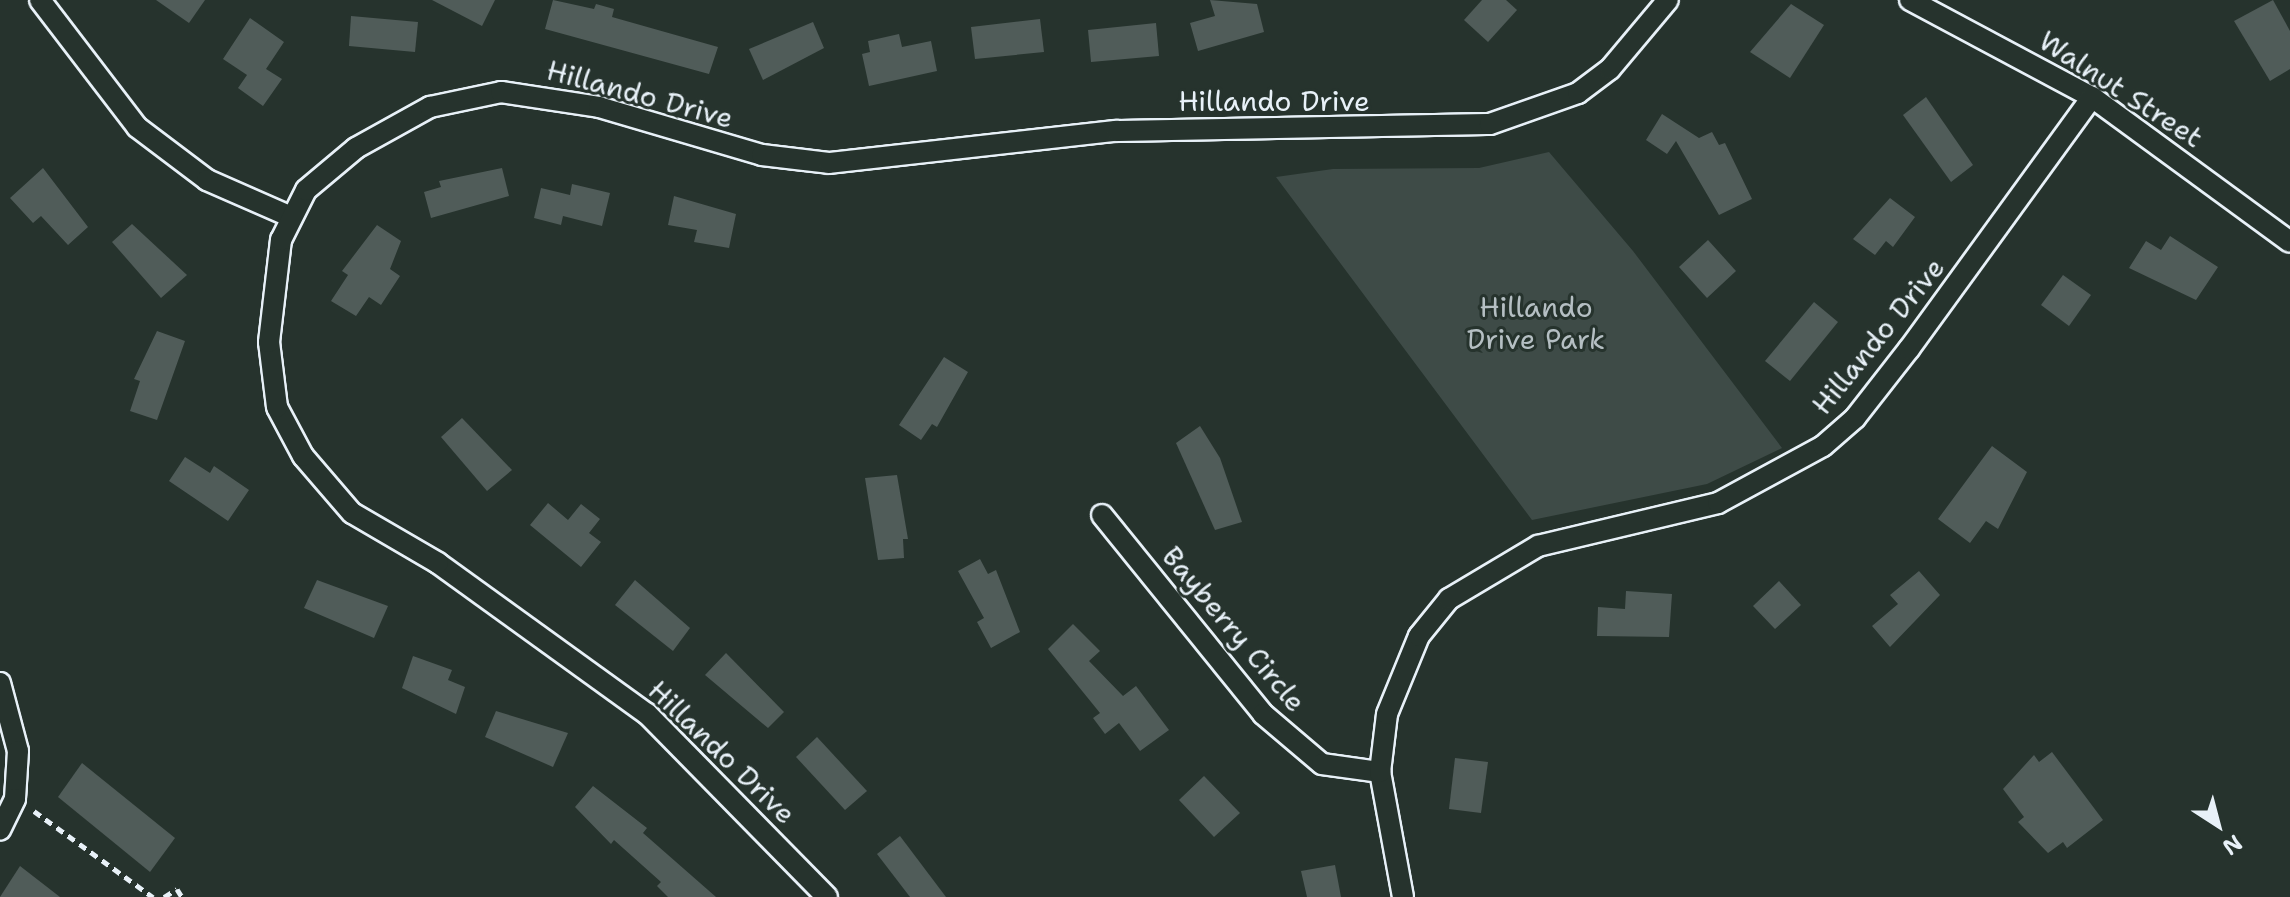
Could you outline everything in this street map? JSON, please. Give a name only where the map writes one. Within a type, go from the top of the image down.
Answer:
[{"type":"street","points":[[40,0],[137,127],[207,180],[289,216]]},
{"type":"street","name":"Hillando Drive","points":[[827,897],[647,714],[438,563],[352,513],[303,456],[284,426],[270,366],[276,266],[289,216],[306,190],[356,148],[430,107],[501,92],[599,107],[762,155],[829,163],[1116,131],[1490,124],[1578,93],[1610,69],[1668,0]]},
{"type":"street","name":"Walnut Street","points":[[1910,0],[2092,97],[2290,242]]},
{"type":"street","name":"Hillando Drive","points":[[1403,897],[1380,772],[1394,682],[1419,636],[1449,599],[1538,546],[1718,503],[1823,446],[1855,418],[1909,349],[2092,97]]},
{"type":"street","name":"Bayberry Circle","points":[[1102,515],[1263,714],[1322,764],[1380,772]]},
{"type":"street","points":[[0,683],[18,751],[15,799],[0,830]]},
{"type":"path","points":[[32,797],[37,814],[153,897]]},
{"type":"path","points":[[164,897],[177,889],[182,897]]},
{"type":"green space","name":"Hillando Drive Park","points":[[1549,152],[1633,251],[1782,448],[1707,484],[1532,520],[1276,177],[1333,169],[1479,168]]},
{"type":"building","points":[[156,0],[205,0],[189,23]]},
{"type":"building","points":[[432,0],[495,0],[482,26]]},
{"type":"building","points":[[553,0],[594,9],[596,4],[614,9],[612,17],[718,47],[709,74],[545,29]]},
{"type":"building","points":[[1210,0],[1257,4],[1264,32],[1198,51],[1190,23],[1215,16]]},
{"type":"building","points":[[1482,0],[1506,0],[1517,10],[1488,42],[1464,20]]},
{"type":"building","points":[[2273,0],[2290,31],[2290,69],[2270,81],[2234,21]]},
{"type":"building","points":[[1791,4],[1824,25],[1790,78],[1750,52]]},
{"type":"building","points":[[351,16],[418,22],[415,52],[349,46]]},
{"type":"building","points":[[250,18],[284,42],[266,69],[282,79],[263,106],[238,88],[247,75],[223,59]]},
{"type":"building","points":[[1040,19],[1044,52],[975,59],[971,27]]},
{"type":"building","points":[[813,22],[824,48],[763,80],[749,49]]},
{"type":"building","points":[[1156,23],[1159,56],[1091,62],[1088,30]]},
{"type":"building","points":[[899,34],[902,47],[931,41],[937,71],[869,86],[862,54],[870,52],[868,41]]},
{"type":"building","points":[[1926,97],[1973,165],[1951,182],[1903,115]]},
{"type":"building","points":[[1662,114],[1699,138],[1712,132],[1719,145],[1725,143],[1752,199],[1719,215],[1676,141],[1667,154],[1646,140]]},
{"type":"building","points":[[43,168],[88,227],[68,245],[41,216],[33,223],[10,198]]},
{"type":"building","points":[[502,168],[509,196],[431,218],[424,192],[441,187],[439,181]]},
{"type":"building","points":[[572,184],[610,193],[602,226],[563,216],[561,225],[534,218],[541,188],[570,195]]},
{"type":"building","points":[[674,196],[736,214],[729,248],[694,242],[697,230],[668,225]]},
{"type":"building","points":[[1890,198],[1915,217],[1893,247],[1886,241],[1875,255],[1853,239]]},
{"type":"building","points":[[132,224],[187,275],[161,298],[112,242]]},
{"type":"building","points":[[377,225],[401,241],[390,269],[400,276],[381,305],[369,297],[356,316],[331,301],[348,275],[342,271]]},
{"type":"building","points":[[2170,236],[2218,267],[2196,300],[2129,268],[2146,241],[2161,250]]},
{"type":"building","points":[[1708,240],[1736,271],[1707,298],[1679,267]]},
{"type":"building","points":[[2063,275],[2091,295],[2069,326],[2041,305]]},
{"type":"building","points":[[1814,302],[1838,322],[1790,381],[1765,361]]},
{"type":"building","points":[[157,331],[185,341],[157,420],[130,411],[140,381],[134,379]]},
{"type":"building","points":[[944,357],[968,372],[937,427],[932,424],[921,440],[899,425]]},
{"type":"building","points":[[462,418],[512,470],[487,491],[441,437]]},
{"type":"building","points":[[1200,426],[1220,458],[1242,522],[1215,530],[1176,443]]},
{"type":"building","points":[[1992,446],[2027,472],[1998,529],[1986,521],[1970,543],[1938,519]]},
{"type":"building","points":[[185,457],[210,473],[214,466],[249,490],[228,521],[169,481]]},
{"type":"building","points":[[897,475],[908,539],[903,539],[904,558],[878,560],[865,478]]},
{"type":"building","points":[[548,503],[568,520],[581,504],[600,519],[589,533],[601,542],[581,567],[530,525]]},
{"type":"building","points":[[980,559],[988,574],[996,570],[1020,632],[991,648],[977,622],[984,618],[958,571]]},
{"type":"building","points":[[1919,571],[1940,595],[1890,647],[1872,626],[1898,604],[1890,595]]},
{"type":"building","points":[[317,580],[388,606],[374,638],[304,608]]},
{"type":"building","points":[[635,580],[690,628],[673,651],[615,605]]},
{"type":"building","points":[[1779,581],[1801,605],[1775,629],[1753,606]]},
{"type":"building","points":[[1626,591],[1672,594],[1669,637],[1597,636],[1598,607],[1625,609]]},
{"type":"building","points":[[1073,624],[1100,651],[1089,661],[1123,696],[1136,686],[1169,730],[1140,751],[1119,723],[1105,734],[1093,718],[1100,713],[1048,649]]},
{"type":"building","points":[[726,653],[784,712],[768,728],[705,675]]},
{"type":"building","points":[[413,656],[452,670],[448,680],[465,687],[456,714],[402,688]]},
{"type":"building","points":[[496,711],[568,733],[553,767],[485,737]]},
{"type":"building","points":[[817,737],[867,791],[845,810],[796,757]]},
{"type":"building","points":[[2052,752],[2103,820],[2067,848],[2063,842],[2048,853],[2018,822],[2024,817],[2003,789],[2034,755],[2039,762]]},
{"type":"building","points":[[1455,758],[1488,762],[1481,813],[1449,809]]},
{"type":"building","points":[[82,763],[175,838],[150,872],[58,797]]},
{"type":"building","points":[[1204,776],[1240,813],[1214,837],[1179,800]]},
{"type":"building","points":[[593,786],[647,828],[643,833],[716,897],[668,897],[657,886],[661,882],[614,840],[611,844],[575,807]]},
{"type":"building","points":[[900,836],[946,897],[910,897],[877,854]]},
{"type":"building","points":[[1335,865],[1341,897],[1307,897],[1301,871]]},
{"type":"building","points":[[20,866],[60,897],[0,897]]}]
